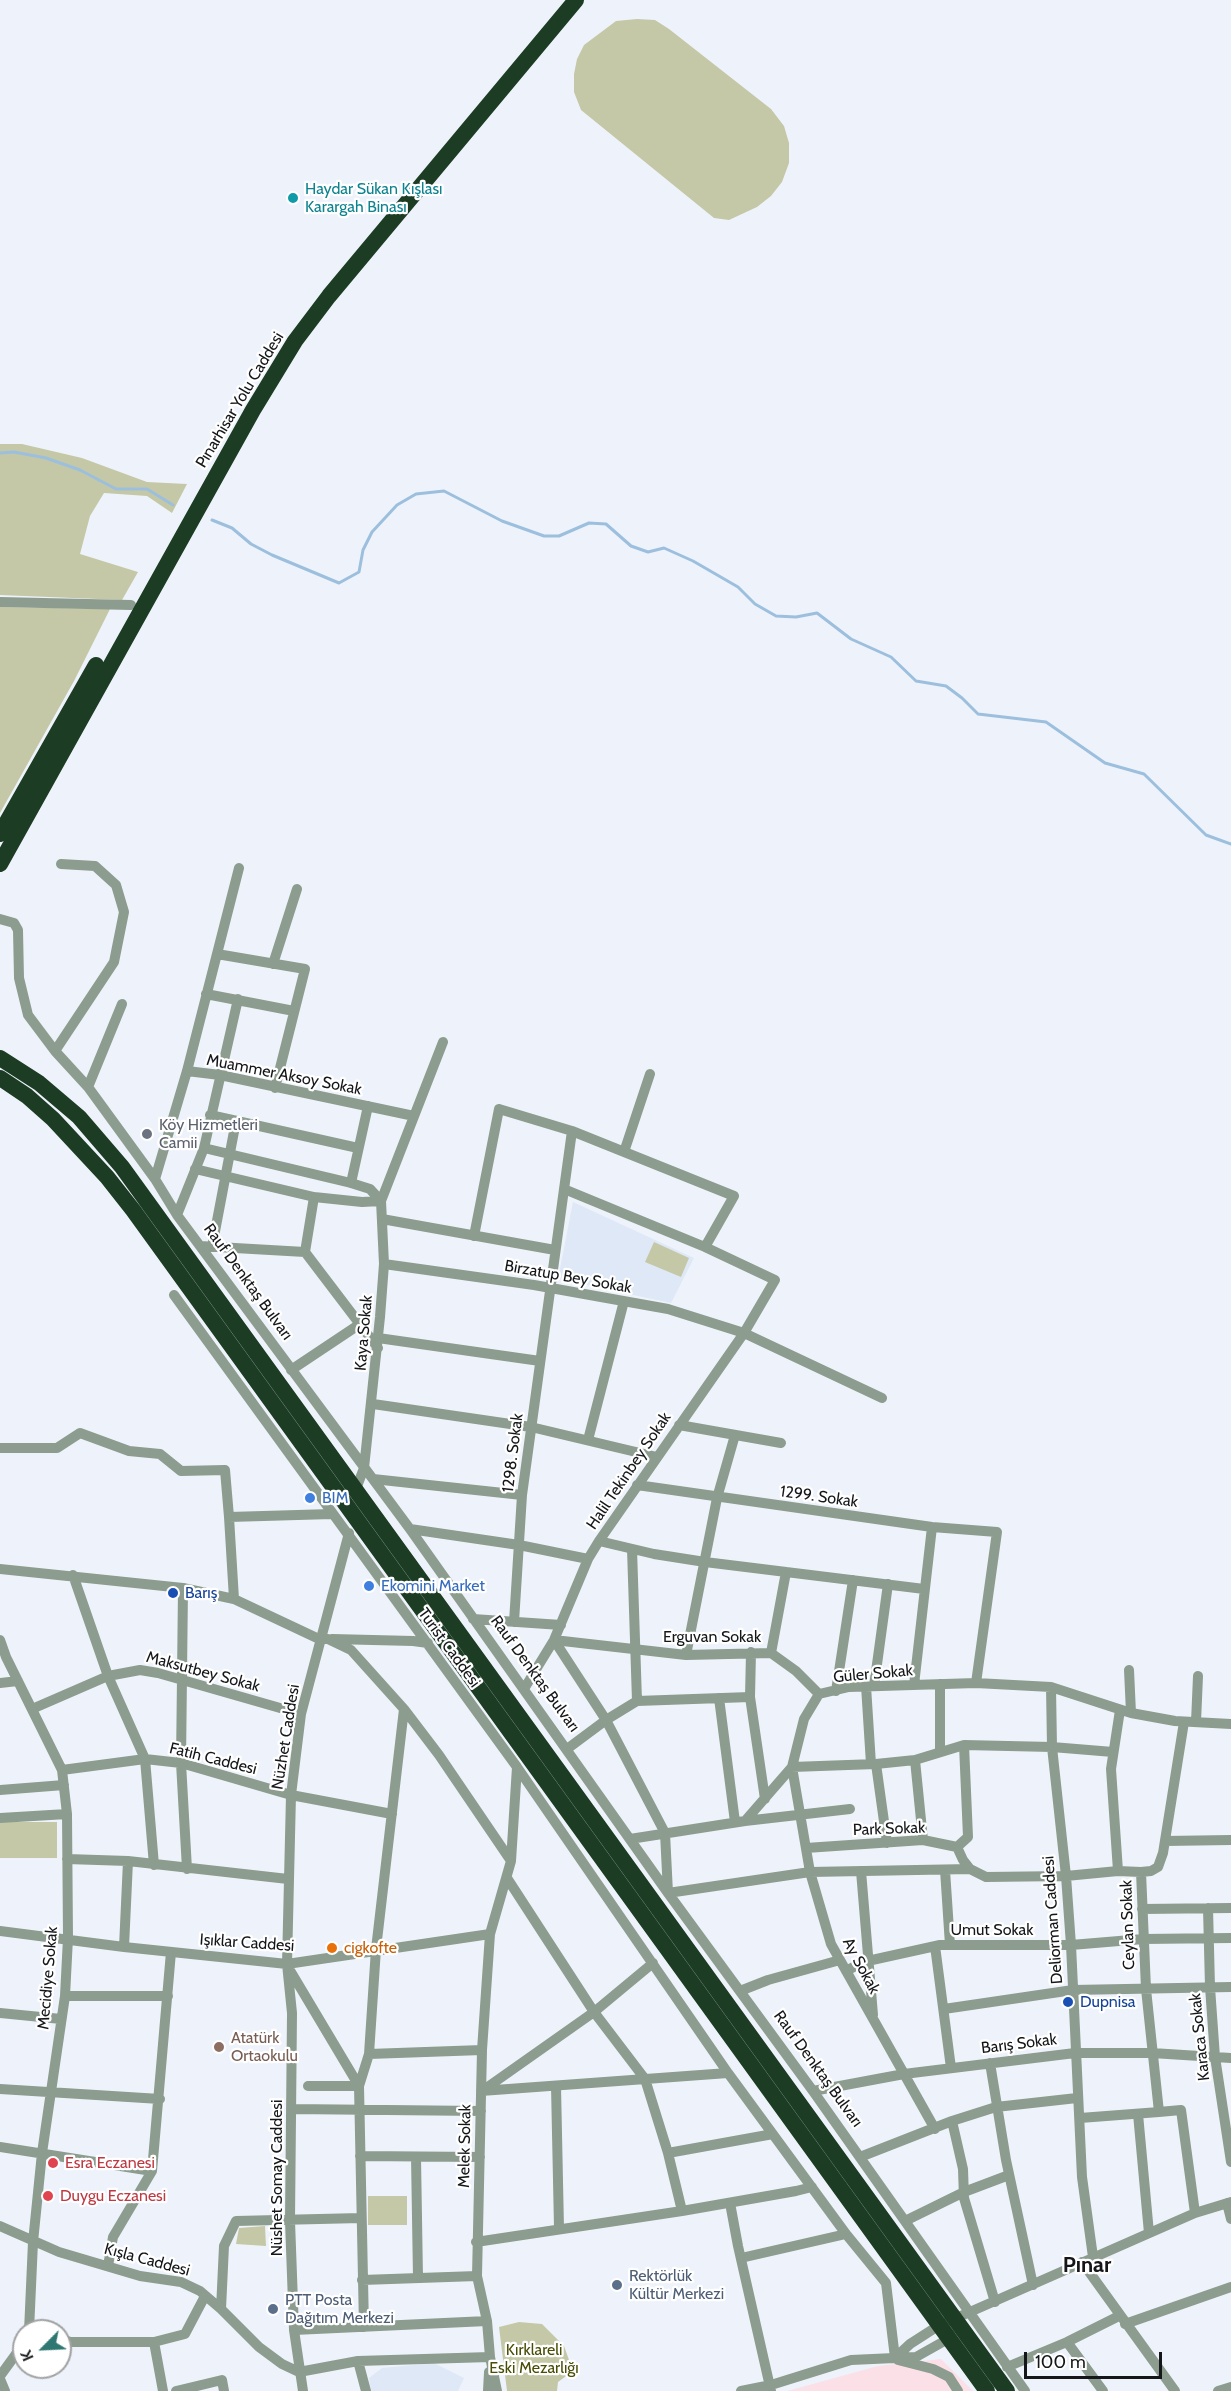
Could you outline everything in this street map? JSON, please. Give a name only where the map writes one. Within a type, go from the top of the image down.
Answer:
[{"type":"highway","name":"Pınarhisar Yolu Caddesi","points":[[0,834],[255,382],[295,322],[561,0]]},
{"type":"highway","name":"Pınarhisar Yolu Caddesi","points":[[0,864],[252,410],[295,342],[329,296],[576,0]]},
{"type":"highway","points":[[0,1046],[48,1082],[79,1117]]},
{"type":"highway","name":"Rauf Denktaş Bulvarı","points":[[0,1058],[39,1083],[79,1117],[122,1167],[963,2316],[1007,2391]]},
{"type":"highway","points":[[0,1078],[41,1107],[106,1177],[229,1357],[353,1529],[987,2391]]},
{"type":"street","points":[[0,602],[131,605]]},
{"type":"street","points":[[55,1051],[92,999],[114,962],[124,912],[116,885],[95,866],[61,864]]},
{"type":"street","points":[[187,1071],[239,868]]},
{"type":"street","points":[[273,964],[297,889]]},
{"type":"street","name":"Rauf Denktaş Bulvarı","points":[[0,919],[14,923],[18,930],[19,978],[28,1015],[55,1051],[88,1087],[177,1215],[410,1529],[668,1893],[860,2157],[905,2222],[963,2316],[1025,2391]]},
{"type":"street","points":[[216,954],[305,969],[275,1088]]},
{"type":"street","points":[[206,994],[294,1011]]},
{"type":"street","points":[[177,1215],[204,1148],[238,999]]},
{"type":"street","points":[[88,1087],[122,1004]]},
{"type":"street","points":[[381,1201],[443,1042]]},
{"type":"street","name":"Muammer Aksoy Sokak","points":[[154,1179],[187,1071],[220,1075],[414,1116]]},
{"type":"street","points":[[624,1152],[650,1074]]},
{"type":"street","points":[[351,1183],[368,1106]]},
{"type":"street","points":[[474,1236],[499,1109],[572,1131],[734,1196],[705,1247],[564,1189]]},
{"type":"street","points":[[210,1115],[358,1148]]},
{"type":"street","points":[[212,1247],[237,1121]]},
{"type":"street","name":"1298. Sokak","points":[[514,1622],[522,1495],[572,1131]]},
{"type":"street","points":[[204,1148],[351,1183],[370,1189],[381,1201]]},
{"type":"street","points":[[195,1169],[315,1197],[362,1202],[381,1201]]},
{"type":"street","points":[[315,1197],[305,1252],[360,1324],[378,1343],[540,1361]]},
{"type":"street","name":"Kaya Sokak","points":[[356,1489],[364,1468],[373,1404],[384,1264],[381,1201]]},
{"type":"street","points":[[382,1219],[555,1250]]},
{"type":"street","points":[[178,1243],[305,1252]]},
{"type":"street","name":"Halil Tekinbey Sokak","points":[[524,1689],[554,1640],[588,1559],[599,1541],[744,1334],[775,1280],[705,1247]]},
{"type":"street","name":"Birzatup Bey Sokak","points":[[384,1264],[550,1288],[668,1309],[744,1334],[882,1398]]},
{"type":"street","name":"Turist Caddesi","points":[[174,1295],[229,1357],[332,1514],[353,1529],[428,1643],[517,1767],[728,2073],[846,2234],[886,2283],[895,2358]]},
{"type":"street","points":[[588,1440],[624,1301]]},
{"type":"street","points":[[291,1370],[360,1324]]},
{"type":"street","points":[[373,1404],[531,1427],[657,1457]]},
{"type":"street","points":[[679,1425],[781,1443]]},
{"type":"street","points":[[0,1448],[57,1448],[80,1433],[129,1451],[160,1454],[181,1471],[225,1470],[234,1599]]},
{"type":"street","points":[[686,1655],[717,1498],[735,1435]]},
{"type":"street","points":[[373,1479],[522,1495]]},
{"type":"street","name":"1299. Sokak","points":[[637,1485],[932,1527],[997,1532],[976,1683]]},
{"type":"street","points":[[229,1517],[332,1514]]},
{"type":"street","points":[[914,1684],[932,1527]]},
{"type":"street","name":"Nüzhet Caddesi","points":[[287,1964],[291,1795],[301,1714],[324,1639],[353,1529]]},
{"type":"street","points":[[410,1529],[519,1545],[588,1559]]},
{"type":"street","points":[[599,1541],[705,1562],[924,1589]]},
{"type":"street","points":[[632,1549],[637,1701]]},
{"type":"street","points":[[0,1569],[183,1588],[234,1599],[351,1650],[404,1709],[439,1755],[511,1861]]},
{"type":"street","points":[[771,1653],[786,1572]]},
{"type":"street","points":[[73,1575],[108,1676],[145,1760],[154,1864]]},
{"type":"street","points":[[836,1691],[853,1580]]},
{"type":"street","points":[[887,1843],[873,1764],[870,1686],[888,1584]]},
{"type":"street","points":[[183,1588],[182,1763],[187,1869]]},
{"type":"street","points":[[473,1619],[561,1625]]},
{"type":"street","points":[[324,1639],[428,1643]]},
{"type":"street","points":[[554,1640],[606,1720],[665,1833],[668,1893],[810,1872],[970,1869]]},
{"type":"street","name":"Erguvan Sokak","points":[[554,1640],[686,1655],[771,1653],[796,1671],[819,1695]]},
{"type":"street","name":"Mecidiye Sokak","points":[[0,1641],[62,1770],[67,1814],[69,1938],[65,1996],[42,2153],[33,2242],[31,2319]]},
{"type":"street","points":[[751,1652],[750,1697],[765,1799]]},
{"type":"street","name":"Maksutbey Sokak","points":[[32,1709],[108,1676],[141,1670],[301,1714]]},
{"type":"street","points":[[1118,1870],[1112,1789],[1113,1752],[1125,1711],[1129,1670]]},
{"type":"street","points":[[1196,1722],[1198,1676]]},
{"type":"street","points":[[0,1683],[18,1681]]},
{"type":"street","name":"Güler Sokak","points":[[740,1822],[765,1799],[792,1767],[804,1719],[819,1695],[836,1691],[870,1686],[914,1684],[976,1683],[1051,1687],[1125,1711],[1184,1722],[1231,1724]]},
{"type":"street","points":[[940,1684],[940,1751]]},
{"type":"street","name":"Deliorman Caddesi","points":[[1051,1687],[1052,1747],[1071,1945],[1082,2177],[1093,2257]]},
{"type":"street","points":[[567,1749],[606,1720],[637,1701],[750,1697]]},
{"type":"street","points":[[719,1698],[740,1822]]},
{"type":"street","points":[[364,2327],[359,2086],[369,2054],[376,1949],[404,1709]]},
{"type":"street","points":[[1141,1872],[1151,1871],[1158,1867],[1165,1841],[1184,1722]]},
{"type":"street","points":[[792,1767],[915,1760],[964,1745],[1052,1747],[1113,1752]]},
{"type":"street","points":[[964,1745],[968,1837],[957,1847],[970,1869],[986,1877],[1066,1876]]},
{"type":"street","name":"Fatih Caddesi","points":[[62,1770],[145,1760],[182,1763],[291,1795],[392,1814]]},
{"type":"street","points":[[915,1760],[923,1840]]},
{"type":"street","name":"Melek Sokak","points":[[497,2391],[490,2356],[487,2321],[477,2277],[482,2050],[490,1934],[511,1861],[517,1767]]},
{"type":"street","name":"Ay Sokak","points":[[792,1767],[810,1872],[831,1944],[935,2128]]},
{"type":"street","points":[[0,1790],[64,1785]]},
{"type":"street","points":[[630,1839],[740,1822],[850,1809]]},
{"type":"street","points":[[0,1818],[67,1814]]},
{"type":"street","name":"Park Sokak","points":[[806,1848],[923,1840],[957,1847]]},
{"type":"street","points":[[1165,1841],[1231,1840]]},
{"type":"street","points":[[67,1859],[128,1861],[288,1879]]},
{"type":"street","points":[[124,1947],[128,1861]]},
{"type":"street","points":[[945,1870],[950,1945]]},
{"type":"street","name":"Ceylan Sokak","points":[[1066,1876],[1118,1870],[1141,1872],[1146,1989],[1158,2112]]},
{"type":"street","points":[[861,1872],[873,2019]]},
{"type":"street","points":[[507,1878],[594,2012],[645,2079],[668,2153],[682,2211]]},
{"type":"street","name":"Karaca Sokak","points":[[1208,1908],[1215,2057],[1231,2162]]},
{"type":"street","points":[[1142,1909],[1231,1908]]},
{"type":"street","name":"Işıklar Caddesi","points":[[0,1931],[287,1964],[376,1949],[490,1934]]},
{"type":"street","name":"Umut Sokak","points":[[846,1971],[869,1960],[935,1946],[1071,1945],[1143,1939],[1231,1938]]},
{"type":"street","points":[[935,1946],[951,2067]]},
{"type":"street","points":[[108,2266],[113,2236],[152,2171],[171,1952]]},
{"type":"street","points":[[740,1991],[768,1980],[840,1960]]},
{"type":"street","points":[[481,2091],[594,2012],[652,1963]]},
{"type":"street","points":[[287,1964],[359,2086]]},
{"type":"street","name":"Nüshet Somay Caddesi","points":[[287,1964],[292,2013],[290,2221],[294,2330],[303,2391]]},
{"type":"street","points":[[944,2009],[1073,1990],[1231,1987]]},
{"type":"street","points":[[65,1996],[168,1996]]},
{"type":"street","points":[[0,2013],[62,2019]]},
{"type":"street","points":[[369,2054],[482,2050]]},
{"type":"street","name":"Barış Sokak","points":[[813,2091],[951,2067],[1075,2053],[1152,2053],[1231,2058]]},
{"type":"street","points":[[990,2063],[1009,2175],[1034,2285]]},
{"type":"street","points":[[481,2091],[728,2073]]},
{"type":"street","points":[[308,2086],[359,2086]]},
{"type":"street","points":[[556,2086],[559,2228]]},
{"type":"street","points":[[0,2089],[159,2099]]},
{"type":"street","points":[[860,2157],[952,2121],[996,2107],[1077,2098]]},
{"type":"street","points":[[291,2109],[481,2111]]},
{"type":"street","points":[[1080,2118],[1181,2110],[1195,2213]]},
{"type":"street","points":[[1138,2114],[1149,2233]]},
{"type":"street","points":[[952,2121],[963,2169],[964,2192],[995,2302]]},
{"type":"street","points":[[668,2153],[773,2134]]},
{"type":"street","points":[[0,2147],[152,2171]]},
{"type":"street","points":[[360,2156],[480,2157]]},
{"type":"street","points":[[416,2157],[418,2278]]},
{"type":"street","points":[[905,2222],[964,2192],[1009,2175]]},
{"type":"street","points":[[476,2242],[682,2211],[812,2187]]},
{"type":"street","points":[[730,2203],[771,2388]]},
{"type":"street","points":[[741,2391],[771,2388],[851,2360],[916,2356],[963,2316],[1093,2257],[1195,2213],[1229,2203],[1231,2219]]},
{"type":"street","points":[[221,2309],[224,2246],[236,2221],[361,2218]]},
{"type":"street","name":"Kışla Caddesi","points":[[0,2226],[59,2252],[140,2276],[181,2282],[205,2296],[221,2309],[259,2347],[282,2364],[299,2372]]},
{"type":"street","points":[[741,2258],[846,2234]]},
{"type":"street","points":[[1082,2262],[1175,2391]]},
{"type":"street","points":[[362,2280],[477,2277]]},
{"type":"street","points":[[1007,2367],[1122,2320],[1231,2287]]},
{"type":"street","points":[[72,2342],[154,2342],[185,2334],[205,2296]]},
{"type":"street","points":[[895,2358],[910,2344],[943,2332],[963,2316]]},
{"type":"street","points":[[294,2330],[487,2321]]},
{"type":"street","points":[[154,2342],[163,2391]]},
{"type":"street","points":[[1067,2342],[1102,2391]]},
{"type":"street","points":[[299,2372],[358,2361],[490,2356]]},
{"type":"street","name":"Melek Sokak","points":[[488,2391],[490,2356]]},
{"type":"street","points":[[895,2358],[933,2369],[949,2377],[958,2391]]},
{"type":"street","points":[[358,2361],[366,2391]]},
{"type":"street","points":[[5,2391],[0,2377],[12,2362]]},
{"type":"street","points":[[176,2391],[222,2380],[224,2391]]},
{"type":"street","points":[[1218,2391],[1231,2387]]},
{"type":"shaded area","points":[[573,1202],[694,1258],[671,1303],[558,1279]]},
{"type":"shaded area","points":[[941,2359],[973,2391],[787,2391],[878,2366]]},
{"type":"shaded area","points":[[434,2363],[464,2378],[458,2391],[371,2391],[369,2378],[382,2368]]},
{"type":"green space","points":[[655,20],[669,29],[771,109],[784,126],[789,143],[789,163],[782,182],[771,196],[757,207],[729,220],[714,218],[581,110],[574,92],[574,74],[577,59],[584,45],[616,21]]},
{"type":"green space","points":[[0,444],[22,444],[82,458],[147,482],[187,484],[172,513],[147,496],[104,493],[90,516],[80,554],[138,572],[122,600],[0,595]]},
{"type":"green space","points":[[0,607],[110,609],[74,681],[0,813]]},
{"type":"green space","points":[[654,1242],[689,1258],[681,1277],[645,1262]]},
{"type":"green space","points":[[0,1822],[57,1822],[57,1858],[0,1858]]},
{"type":"green space","points":[[368,2196],[407,2196],[407,2225],[368,2225]]},
{"type":"green space","points":[[265,2226],[266,2246],[236,2244],[239,2228]]},
{"type":"green space","name":"Kırklareli Eski Mezarlığı","points":[[519,2322],[542,2324],[564,2346],[573,2371],[558,2382],[557,2391],[507,2391],[499,2327]]},
{"type":"waterway","points":[[0,453],[14,452],[46,458],[80,470],[116,489],[147,489],[173,505]]},
{"type":"waterway","points":[[212,520],[232,528],[251,544],[272,555],[339,583],[359,572],[363,550],[372,532],[397,505],[416,494],[444,491],[502,521],[544,536],[559,536],[589,523],[606,524],[631,546],[648,552],[664,548],[693,561],[738,587],[755,604],[776,616],[796,617],[817,613],[851,639],[891,657],[916,681],[946,686],[978,714],[1046,722],[1105,763],[1144,774],[1206,835],[1231,844]]},
{"type":"place","name":"Haydar Sükan Kışlası Karargah Binası","points":[[293,198]]},
{"type":"place","name":"Köy Hizmetleri Camii","points":[[147,1134]]},
{"type":"place","name":"BIM","points":[[310,1498]]},
{"type":"place","name":"Ekomini Market","points":[[369,1586]]},
{"type":"place","name":"Barış","points":[[173,1593]]},
{"type":"place","name":"cigkofte","points":[[332,1948]]},
{"type":"place","name":"Dupnisa","points":[[1068,2002]]},
{"type":"place","name":"Atatürk Ortaokulu","points":[[219,2047]]},
{"type":"place","name":"Esra Eczanesi","points":[[53,2163]]},
{"type":"place","name":"Duygu Eczanesi","points":[[48,2196]]},
{"type":"place","name":"Rektörlük Kültür Merkezi","points":[[617,2285]]},
{"type":"place","name":"PTT Posta Dağıtım Merkezi","points":[[273,2309]]},
{"type":"district","name":"Pınar","points":[[1087,2266]]}]
